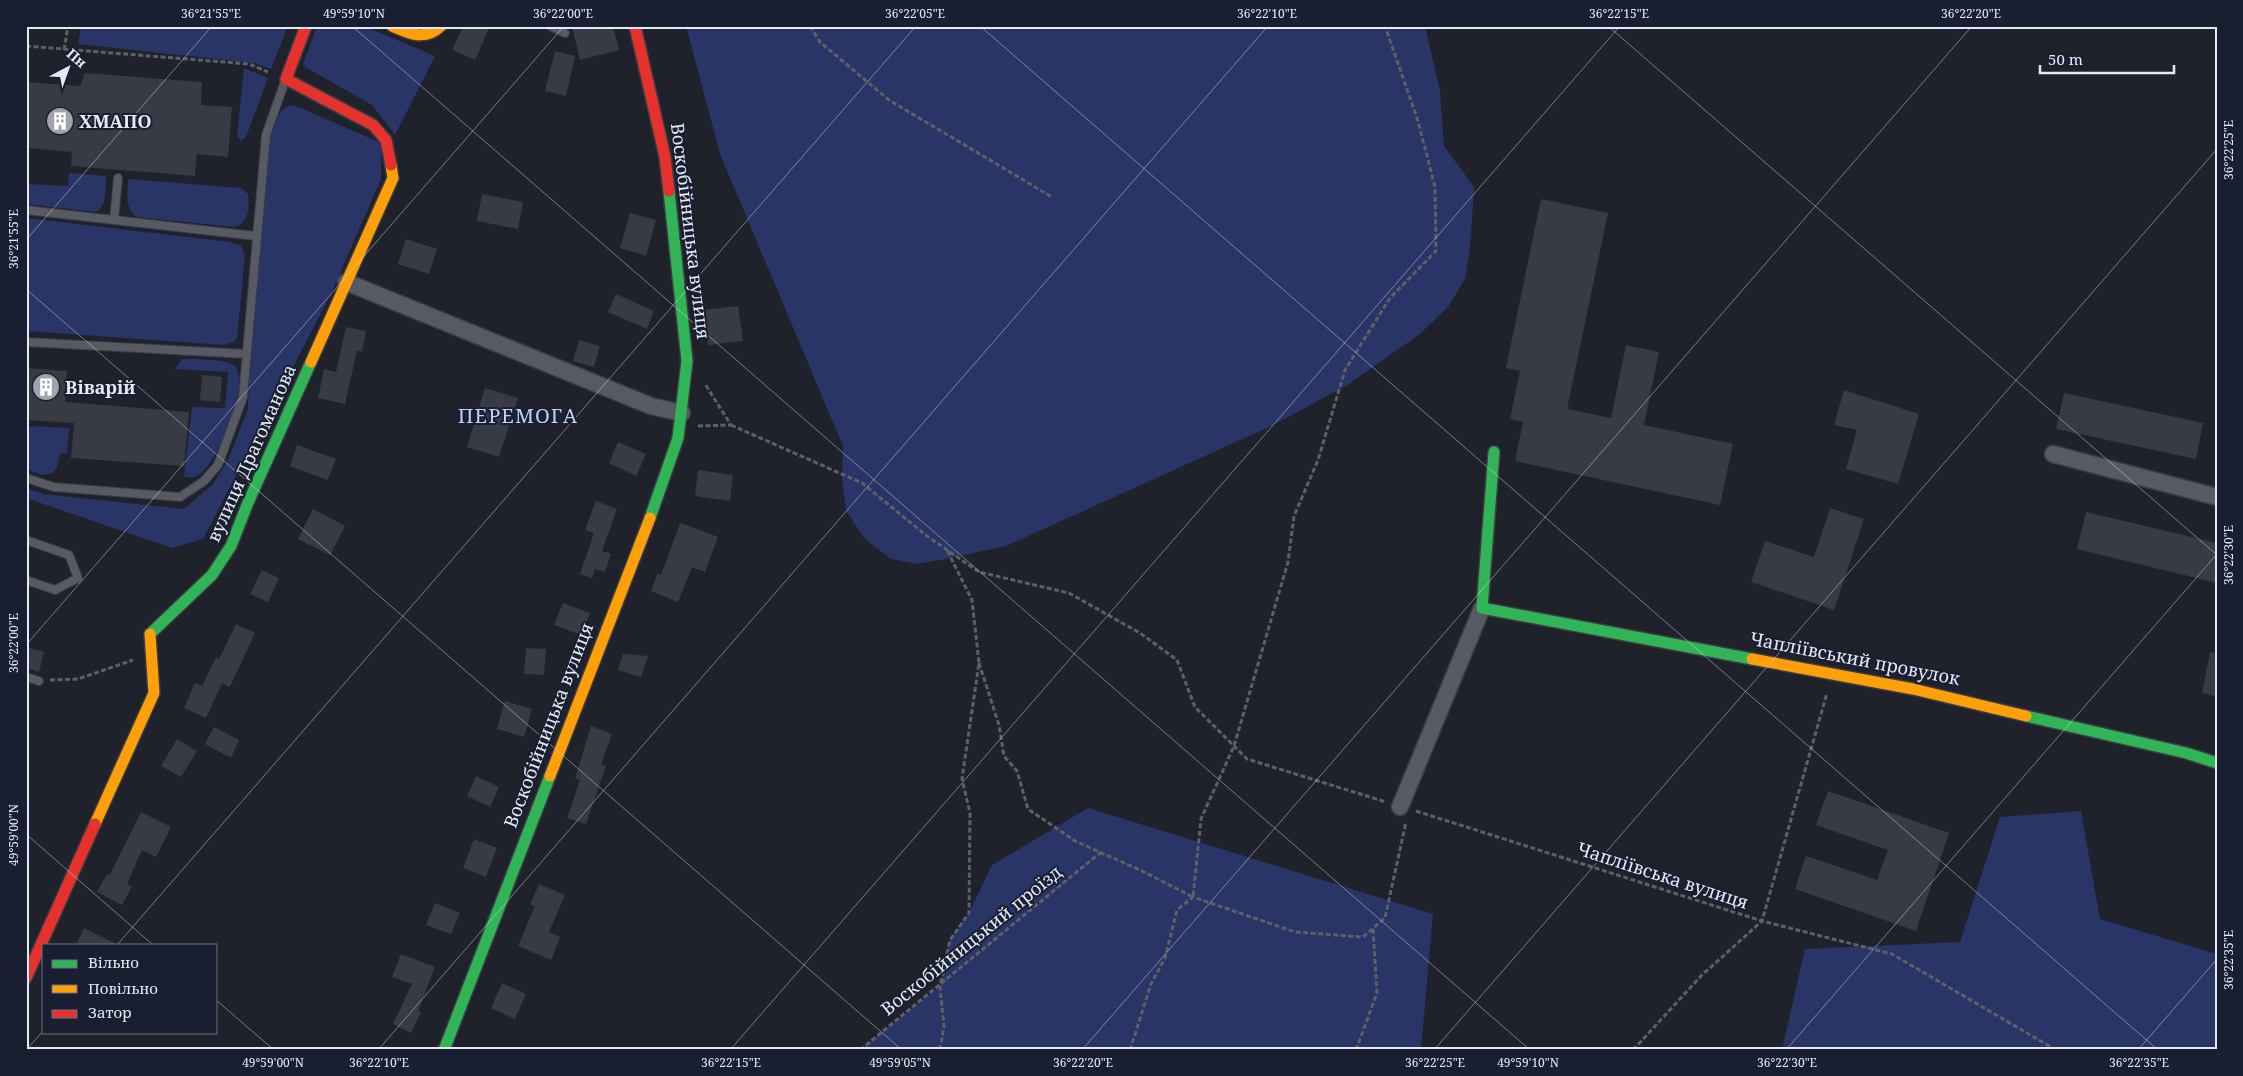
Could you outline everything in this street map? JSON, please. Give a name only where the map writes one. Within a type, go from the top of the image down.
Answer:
[{"type":"street","points":[[286,80],[306,26]]},
{"type":"street","points":[[392,26],[423,37],[433,33],[442,26]]},
{"type":"street","name":"Воскобійницька вулиця","points":[[444,1050],[660,491],[678,438],[687,361],[665,157],[636,26]]},
{"type":"street","name":"вулиця Драгоманова","points":[[26,978],[154,693],[150,634],[212,575],[231,546],[250,496],[394,178],[389,149],[383,136],[373,125],[286,80]]},
{"type":"street","points":[[346,282],[681,419]]},
{"type":"street","points":[[1404,808],[1482,608],[1494,452]]},
{"type":"street","points":[[2053,454],[2217,497]]},
{"type":"street","name":"Чапліївський провулок","points":[[1482,608],[1832,673],[1948,697],[2186,753],[2217,763]]},
{"type":"lane","points":[[550,26],[565,33]]},
{"type":"lane","points":[[26,478],[54,487],[180,497],[212,474],[223,455],[243,397],[266,135],[286,80]]},
{"type":"lane","points":[[114,220],[118,178]]},
{"type":"lane","points":[[26,210],[256,236]]},
{"type":"lane","points":[[26,342],[247,354]]},
{"type":"lane","points":[[26,540],[69,555],[78,578],[55,590],[26,580]]},
{"type":"lane","points":[[26,677],[39,681]]},
{"type":"path","points":[[64,50],[68,26]]},
{"type":"path","points":[[810,26],[820,42],[889,100],[1052,197]]},
{"type":"path","points":[[1130,1050],[1151,984],[1165,958],[1177,910],[1193,898],[1202,820],[1234,746],[1288,562],[1294,516],[1318,460],[1345,370],[1390,298],[1436,251],[1435,187],[1418,121],[1385,26]]},
{"type":"path","points":[[26,46],[249,64],[286,80]]},
{"type":"path","points":[[687,361],[712,394],[731,425]]},
{"type":"path","points":[[681,419],[731,425],[862,483],[927,536],[979,572],[1068,594],[1140,633],[1177,660],[1195,707],[1234,746]]},
{"type":"path","points":[[946,549],[972,600],[979,662],[999,725],[1004,756],[1017,771],[1028,809],[1075,840],[1140,870],[1193,898],[1295,932],[1363,937],[1385,918],[1404,808]]},
{"type":"path","points":[[39,681],[78,679],[151,653]]},
{"type":"path","points":[[940,1050],[944,1026],[940,986],[950,940],[969,914],[970,813],[962,779],[979,662]]},
{"type":"path","points":[[1633,1050],[1702,975],[1762,920],[1832,673]]},
{"type":"path","name":"Чапліївська вулиця","points":[[1234,746],[1247,758],[1404,808],[1762,920],[1892,954],[2056,1050]]},
{"type":"path","name":"Воскобійницький проїзд","points":[[860,1050],[1101,852]]},
{"type":"path","points":[[1356,1050],[1377,993],[1373,929]]},
{"type":"shaded area","points":[[81,26],[288,26],[271,69],[254,63],[78,44]]},
{"type":"shaded area","points":[[317,26],[364,26],[435,56],[395,135],[372,105],[305,67],[303,64]]},
{"type":"shaded area","points":[[686,26],[1425,26],[1440,91],[1444,146],[1474,187],[1470,248],[1465,279],[1448,307],[1420,334],[1346,386],[1269,427],[1006,546],[917,564],[891,559],[865,539],[846,511],[842,479],[843,446],[720,154]]},
{"type":"shaded area","points":[[244,68],[268,78],[246,137],[241,141],[237,136]]},
{"type":"shaded area","points":[[294,105],[381,143],[381,179],[331,294],[203,539],[172,548],[26,498],[26,488],[43,494],[184,509],[213,484],[227,462],[248,409],[249,375],[270,138],[281,112],[284,108]]},
{"type":"shaded area","points":[[69,173],[106,176],[106,191],[100,209],[96,212],[26,204],[26,184],[68,186]]},
{"type":"shaded area","points":[[128,179],[241,188],[248,194],[248,214],[244,221],[235,227],[137,217],[128,205]]},
{"type":"shaded area","points":[[26,218],[230,242],[241,246],[245,255],[237,338],[234,342],[224,345],[26,331]]},
{"type":"shaded area","points":[[182,359],[225,362],[235,366],[239,375],[239,389],[230,423],[223,440],[206,468],[194,477],[184,477],[192,407],[225,408],[228,372],[175,369]]},
{"type":"shaded area","points":[[26,426],[69,428],[67,454],[60,453],[57,467],[53,473],[43,475],[26,469]]},
{"type":"shaded area","points":[[1088,808],[1433,914],[1421,1050],[860,1050],[940,986],[950,940],[969,913],[992,865]]},
{"type":"shaded area","points":[[2081,811],[2100,919],[2217,954],[2217,1050],[1782,1050],[1805,949],[1960,942],[2000,817]]},
{"type":"building","points":[[463,26],[490,26],[475,60],[452,50]]},
{"type":"building","points":[[572,26],[613,26],[619,50],[580,60]]},
{"type":"building","points":[[555,51],[575,56],[566,96],[545,91]]},
{"type":"building","points":[[85,73],[202,82],[201,105],[232,107],[228,157],[197,154],[195,176],[71,166],[72,152],[26,148],[26,82],[80,86]]},
{"type":"building","points":[[482,194],[523,202],[518,229],[477,221]]},
{"type":"building","points":[[1541,199],[1608,213],[1567,409],[1611,418],[1626,345],[1659,352],[1644,425],[1733,444],[1720,505],[1515,461],[1523,422],[1510,419],[1520,371],[1506,368]]},
{"type":"building","points":[[630,213],[656,220],[646,256],[620,248]]},
{"type":"building","points":[[406,239],[437,249],[429,274],[398,264]]},
{"type":"building","points":[[616,294],[654,311],[647,329],[608,312]]},
{"type":"building","points":[[738,306],[743,341],[708,345],[704,310]]},
{"type":"building","points":[[346,327],[366,331],[362,352],[357,350],[345,404],[318,398],[324,369],[336,372]]},
{"type":"building","points":[[579,340],[600,346],[594,367],[573,361]]},
{"type":"building","points":[[26,368],[67,371],[65,402],[189,412],[184,466],[71,458],[74,423],[26,420]]},
{"type":"building","points":[[202,375],[222,377],[220,402],[200,400]]},
{"type":"building","points":[[485,388],[518,398],[499,457],[467,447]]},
{"type":"building","points":[[1844,390],[1919,414],[1898,484],[1846,469],[1857,430],[1834,425]]},
{"type":"building","points":[[2064,393],[2203,423],[2196,459],[2056,429]]},
{"type":"building","points":[[618,442],[646,454],[636,476],[609,463]]},
{"type":"building","points":[[297,445],[336,459],[328,480],[290,466]]},
{"type":"building","points":[[698,470],[733,475],[730,501],[695,496]]},
{"type":"building","points":[[596,501],[617,509],[602,551],[611,554],[605,572],[595,569],[592,578],[580,574],[594,533],[585,530]]},
{"type":"building","points":[[1830,508],[1864,519],[1834,610],[1751,582],[1765,541],[1814,557]]},
{"type":"building","points":[[313,509],[345,526],[330,555],[298,539]]},
{"type":"building","points":[[2086,512],[2217,543],[2217,583],[2077,549]]},
{"type":"building","points":[[680,523],[718,537],[705,572],[692,567],[678,602],[651,591],[658,573],[661,575]]},
{"type":"building","points":[[262,570],[279,578],[268,602],[250,594]]},
{"type":"building","points":[[563,603],[590,613],[581,635],[554,625]]},
{"type":"building","points":[[236,624],[255,633],[230,687],[222,683],[206,718],[184,708],[195,683],[202,686],[216,657],[219,659]]},
{"type":"building","points":[[26,647],[44,652],[39,672],[26,668]]},
{"type":"building","points":[[526,648],[546,649],[544,675],[524,674]]},
{"type":"building","points":[[2210,652],[2217,653],[2217,697],[2202,693]]},
{"type":"building","points":[[623,654],[648,656],[641,677],[618,670]]},
{"type":"building","points":[[505,701],[532,709],[524,737],[497,729]]},
{"type":"building","points":[[591,726],[612,734],[601,765],[606,766],[586,824],[567,818],[580,780],[575,779]]},
{"type":"building","points":[[214,727],[239,740],[231,758],[205,744]]},
{"type":"building","points":[[177,739],[197,751],[181,777],[161,766]]},
{"type":"building","points":[[476,776],[499,787],[490,807],[467,796]]},
{"type":"building","points":[[1828,791],[1949,833],[1916,931],[1795,889],[1806,856],[1877,880],[1888,850],[1816,825]]},
{"type":"building","points":[[141,812],[171,827],[156,857],[142,850],[127,884],[132,886],[122,905],[97,892],[107,874],[110,875]]},
{"type":"building","points":[[474,839],[497,848],[486,877],[463,868]]},
{"type":"building","points":[[539,884],[565,895],[549,932],[560,937],[551,960],[518,946],[535,906],[530,905]]},
{"type":"building","points":[[435,903],[460,913],[451,934],[426,925]]},
{"type":"building","points":[[84,928],[116,944],[76,944]]},
{"type":"building","points":[[401,954],[435,967],[418,1011],[421,1012],[411,1033],[393,1024],[412,984],[392,977]]},
{"type":"building","points":[[502,983],[526,994],[515,1019],[491,1008]]},
{"type":"traffic: fast","points":[[650,518],[678,438],[687,361],[669,191]]},
{"type":"traffic: fast","points":[[150,634],[212,575],[231,546],[247,505],[311,362]]},
{"type":"traffic: fast","points":[[1494,452],[1482,608],[1752,659]]},
{"type":"traffic: fast","points":[[2026,716],[2186,753],[2217,763]]},
{"type":"traffic: fast","points":[[444,1050],[550,776]]},
{"type":"traffic: slow","points":[[392,26],[417,35],[435,31],[441,26]]},
{"type":"traffic: slow","points":[[311,362],[393,178],[391,165]]},
{"type":"traffic: slow","points":[[550,776],[650,518]]},
{"type":"traffic: slow","points":[[95,824],[154,693],[150,634]]},
{"type":"traffic: slow","points":[[1752,659],[1913,689],[2026,716]]},
{"type":"traffic: jam","points":[[306,26],[286,79],[373,125],[386,140],[391,165]]},
{"type":"traffic: jam","points":[[635,26],[665,157],[669,191]]},
{"type":"traffic: jam","points":[[26,978],[95,824]]},
{"type":"place","name":"ХМАПО","points":[[60,121]]},
{"type":"place","name":"Віварій","points":[[46,387]]},
{"type":"district","name":"ПЕРЕМОГА","points":[[518,415]]}]
